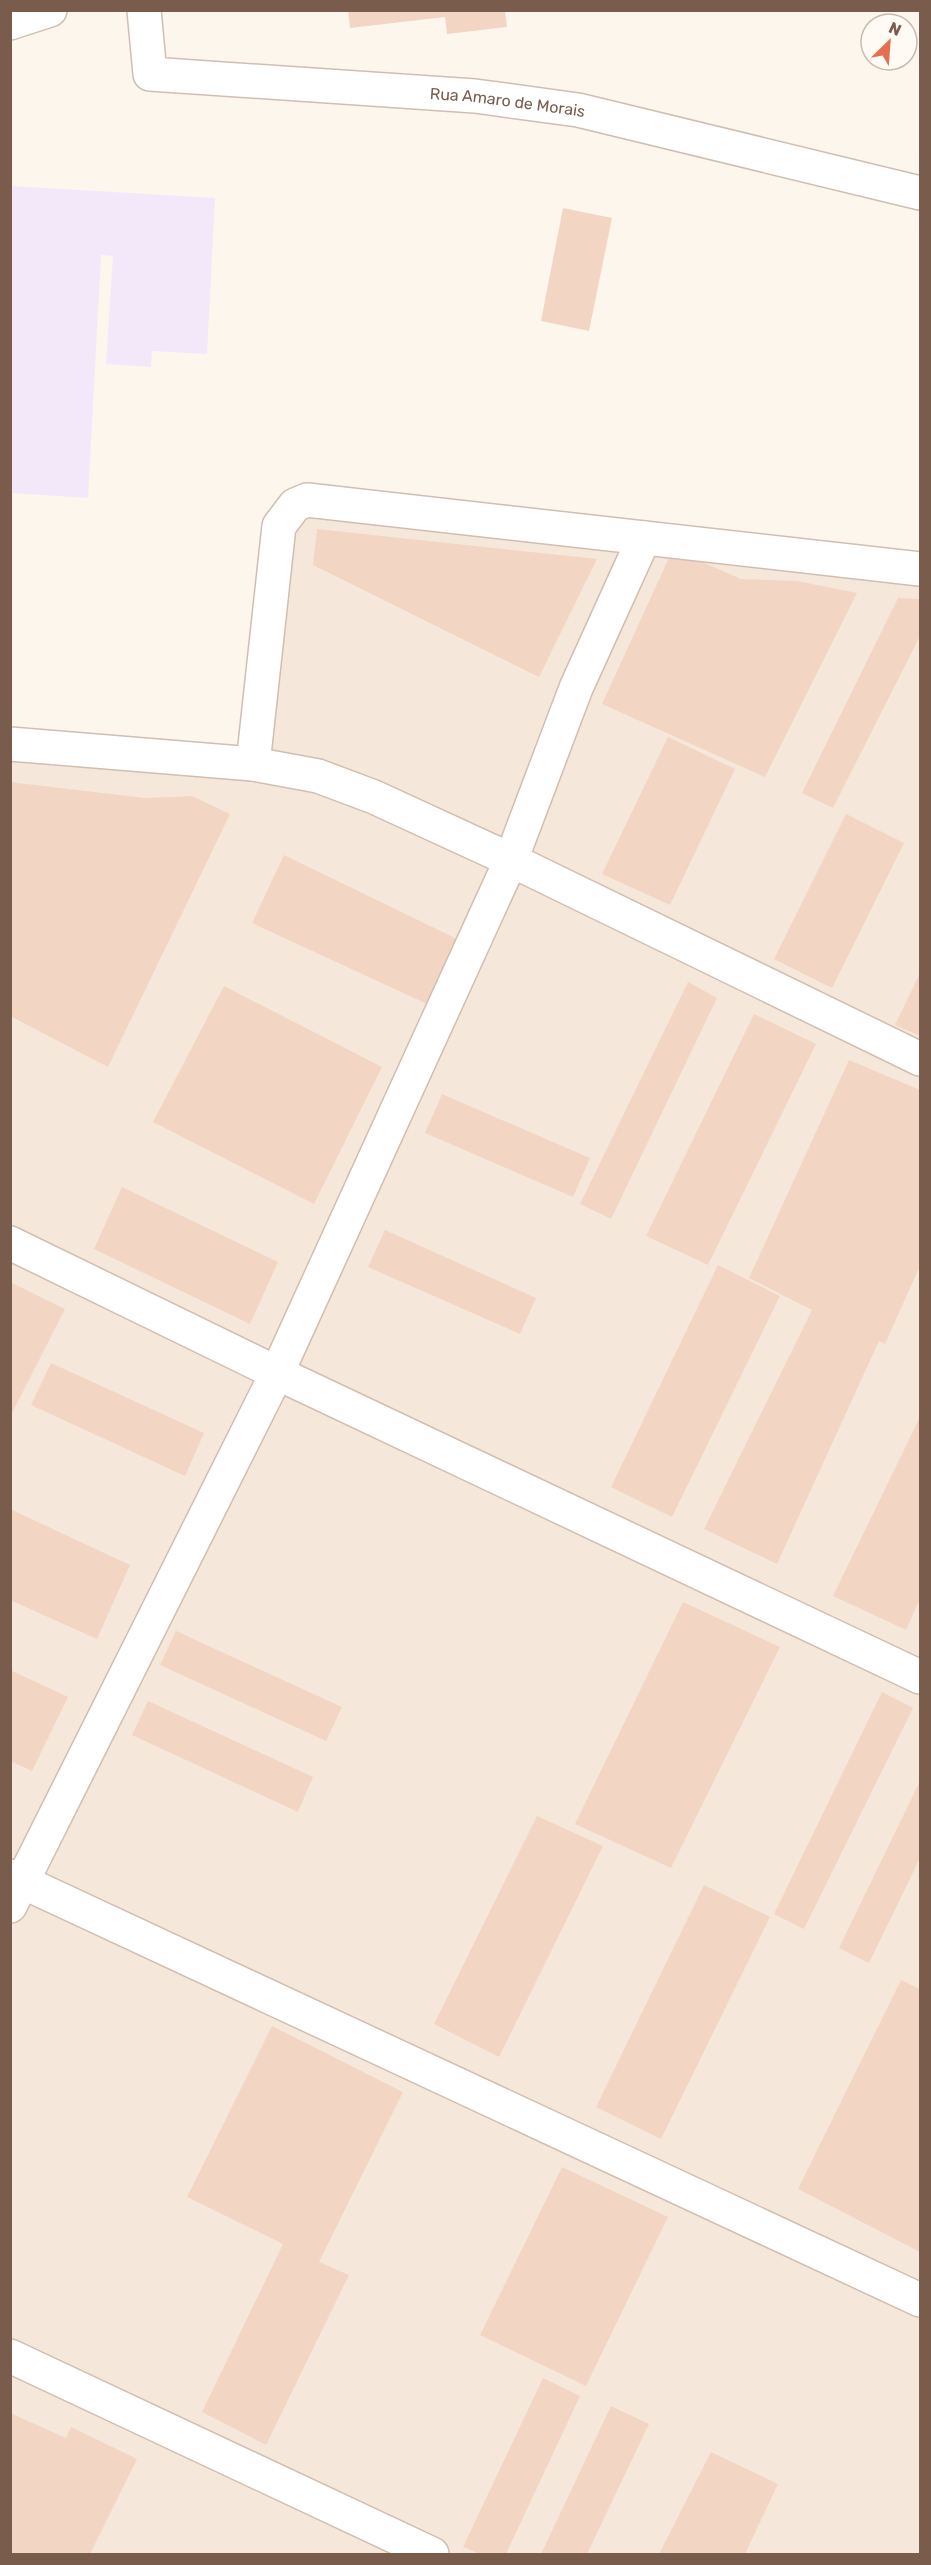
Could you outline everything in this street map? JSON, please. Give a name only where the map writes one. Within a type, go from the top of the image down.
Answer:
[{"type":"street","points":[[12,23],[50,10]]},
{"type":"street","name":"Rua Amaro de Morais","points":[[144,10],[150,74],[475,96],[578,110],[921,193]]},
{"type":"street","points":[[253,764],[279,526],[295,505],[307,500],[921,569]]},
{"type":"street","points":[[644,538],[576,688],[511,860],[277,1373],[14,1888],[921,2300]]},
{"type":"street","points":[[10,744],[253,764],[318,776],[375,797],[511,860],[921,1059]]},
{"type":"street","points":[[10,1243],[277,1373],[921,1677]]},
{"type":"street","points":[[10,2356],[432,2554]]},
{"type":"shaded area","points":[[11,186],[215,198],[207,354],[152,351],[151,367],[106,364],[113,256],[101,255],[88,498],[11,493]]},
{"type":"shaded area","points":[[286,514],[920,569],[920,2554],[11,2554],[11,744],[253,764]]},
{"type":"building","points":[[348,10],[505,10],[507,27],[447,34],[445,17],[350,28]]},
{"type":"building","points":[[563,208],[612,218],[589,331],[541,321]]},
{"type":"building","points":[[317,529],[597,559],[539,677],[313,565]]},
{"type":"building","points":[[673,549],[741,579],[797,581],[857,593],[765,777],[602,704]]},
{"type":"building","points":[[898,598],[920,599],[920,636],[833,808],[802,793]]},
{"type":"building","points":[[668,737],[735,769],[670,905],[602,874]]},
{"type":"building","points":[[10,782],[145,798],[192,796],[230,814],[108,1067],[10,1016]]},
{"type":"building","points":[[846,814],[904,843],[832,988],[774,959]]},
{"type":"building","points":[[284,855],[457,939],[427,1004],[252,923]]},
{"type":"building","points":[[920,973],[920,1036],[895,1025]]},
{"type":"building","points":[[688,982],[717,998],[611,1219],[580,1204]]},
{"type":"building","points":[[224,986],[382,1067],[314,1204],[153,1122]]},
{"type":"building","points":[[754,1014],[816,1044],[708,1265],[646,1236]]},
{"type":"building","points":[[849,1060],[920,1090],[920,1266],[885,1344],[879,1341],[777,1564],[704,1529],[812,1310],[749,1278]]},
{"type":"building","points":[[442,1094],[590,1158],[573,1197],[425,1133]]},
{"type":"building","points":[[122,1187],[278,1262],[250,1324],[94,1249]]},
{"type":"building","points":[[385,1230],[536,1298],[520,1334],[368,1267]]},
{"type":"building","points":[[718,1265],[780,1296],[672,1517],[611,1487]]},
{"type":"building","points":[[10,1282],[65,1309],[10,1417]]},
{"type":"building","points":[[51,1363],[204,1433],[185,1476],[31,1405]]},
{"type":"building","points":[[920,1417],[920,1599],[906,1630],[833,1596]]},
{"type":"building","points":[[10,1509],[130,1565],[97,1639],[10,1600]]},
{"type":"building","points":[[683,1602],[780,1647],[671,1868],[575,1824]]},
{"type":"building","points":[[176,1631],[342,1707],[326,1741],[160,1665]]},
{"type":"building","points":[[10,1670],[68,1697],[32,1771],[10,1761]]},
{"type":"building","points":[[882,1692],[913,1708],[804,1929],[774,1914]]},
{"type":"building","points":[[148,1701],[313,1777],[298,1812],[132,1735]]},
{"type":"building","points":[[920,1781],[920,1858],[869,1963],[839,1948]]},
{"type":"building","points":[[537,1816],[603,1846],[499,2057],[434,2024]]},
{"type":"building","points":[[704,1885],[770,1917],[661,2139],[596,2107]]},
{"type":"building","points":[[901,1980],[920,1989],[920,2252],[798,2189]]},
{"type":"building","points":[[272,2026],[403,2092],[319,2262],[349,2275],[266,2445],[202,2412],[283,2244],[187,2197]]},
{"type":"building","points":[[562,2167],[668,2217],[586,2386],[480,2335]]},
{"type":"building","points":[[543,2378],[580,2396],[506,2554],[480,2554],[463,2547]]},
{"type":"building","points":[[611,2406],[649,2424],[587,2554],[541,2554]]},
{"type":"building","points":[[10,2413],[66,2438],[71,2427],[137,2459],[90,2554],[10,2554]]},
{"type":"building","points":[[711,2452],[778,2484],[745,2554],[659,2554]]}]
